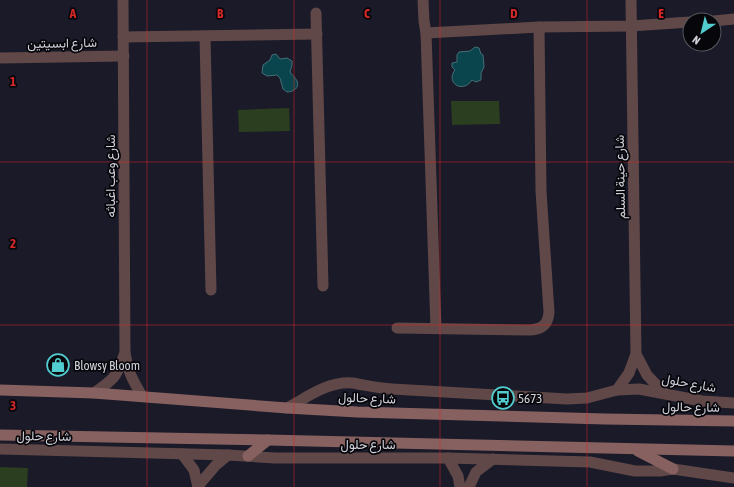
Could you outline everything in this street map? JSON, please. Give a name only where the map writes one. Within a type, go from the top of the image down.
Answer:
[{"type":"main road","name":"شارع حالول","points":[[0,390],[94,393],[357,412],[589,419],[734,421]]},
{"type":"main road","points":[[0,435],[734,451]]},
{"type":"main road","points":[[248,456],[268,440]]},
{"type":"main road","points":[[636,449],[673,469]]},
{"type":"street","name":"شارع وعب اغباثه","points":[[123,0],[125,352],[128,369],[132,380],[142,396]]},
{"type":"street","points":[[423,0],[426,33],[436,328]]},
{"type":"street","name":"شارع حينة السلم","points":[[617,390],[629,373],[636,354],[631,0]]},
{"type":"street","points":[[316,13],[323,286]]},
{"type":"street","points":[[722,20],[734,19]]},
{"type":"street","points":[[426,33],[539,27],[631,26],[682,23]]},
{"type":"street","points":[[397,328],[538,330],[544,326],[548,320],[549,312],[542,191],[539,27]]},
{"type":"street","points":[[123,37],[205,37],[317,34]]},
{"type":"street","points":[[205,37],[211,290]]},
{"type":"street","name":"شارع ابسيتين","points":[[0,58],[124,56]]},
{"type":"street","name":"شارع وعب اغباثه","points":[[94,393],[115,377],[120,369],[125,352]]},
{"type":"street","name":"شارع حينة السلم","points":[[636,354],[647,375],[663,392]]},
{"type":"street","name":"شارع حلول","points":[[287,408],[335,384],[351,383],[392,389],[567,399],[587,398],[617,390],[639,388],[702,401],[734,403]]},
{"type":"street","name":"شارع حلول","points":[[0,449],[228,455],[275,458],[448,458],[590,462],[635,471],[660,471],[673,469],[734,478]]},
{"type":"street","points":[[182,454],[194,470],[198,487]]},
{"type":"street","points":[[198,487],[216,465],[228,455]]},
{"type":"street","points":[[448,458],[458,476],[460,487]]},
{"type":"street","points":[[469,487],[476,472],[493,460]]},
{"type":"street","points":[[720,477],[730,487]]},
{"type":"shaded area","points":[[475,47],[479,48],[481,54],[483,55],[484,67],[481,73],[481,80],[476,82],[472,80],[464,86],[456,85],[452,79],[452,75],[455,70],[452,67],[452,63],[457,62],[457,55],[459,52],[470,51]]},
{"type":"shaded area","points":[[276,54],[280,59],[287,58],[292,61],[290,72],[298,83],[298,86],[292,91],[287,92],[283,89],[280,78],[277,75],[267,76],[262,73],[263,65],[270,60],[272,55]]},
{"type":"shaded area","points":[[451,101],[499,101],[500,124],[452,125]]},
{"type":"shaded area","points":[[289,108],[290,131],[239,132],[238,110]]},
{"type":"shaded area","points":[[0,467],[28,468],[27,487],[0,487]]},
{"type":"place","name":"Blowsy Bloom","points":[[58,365]]},
{"type":"place","name":"5673","points":[[503,398]]}]
